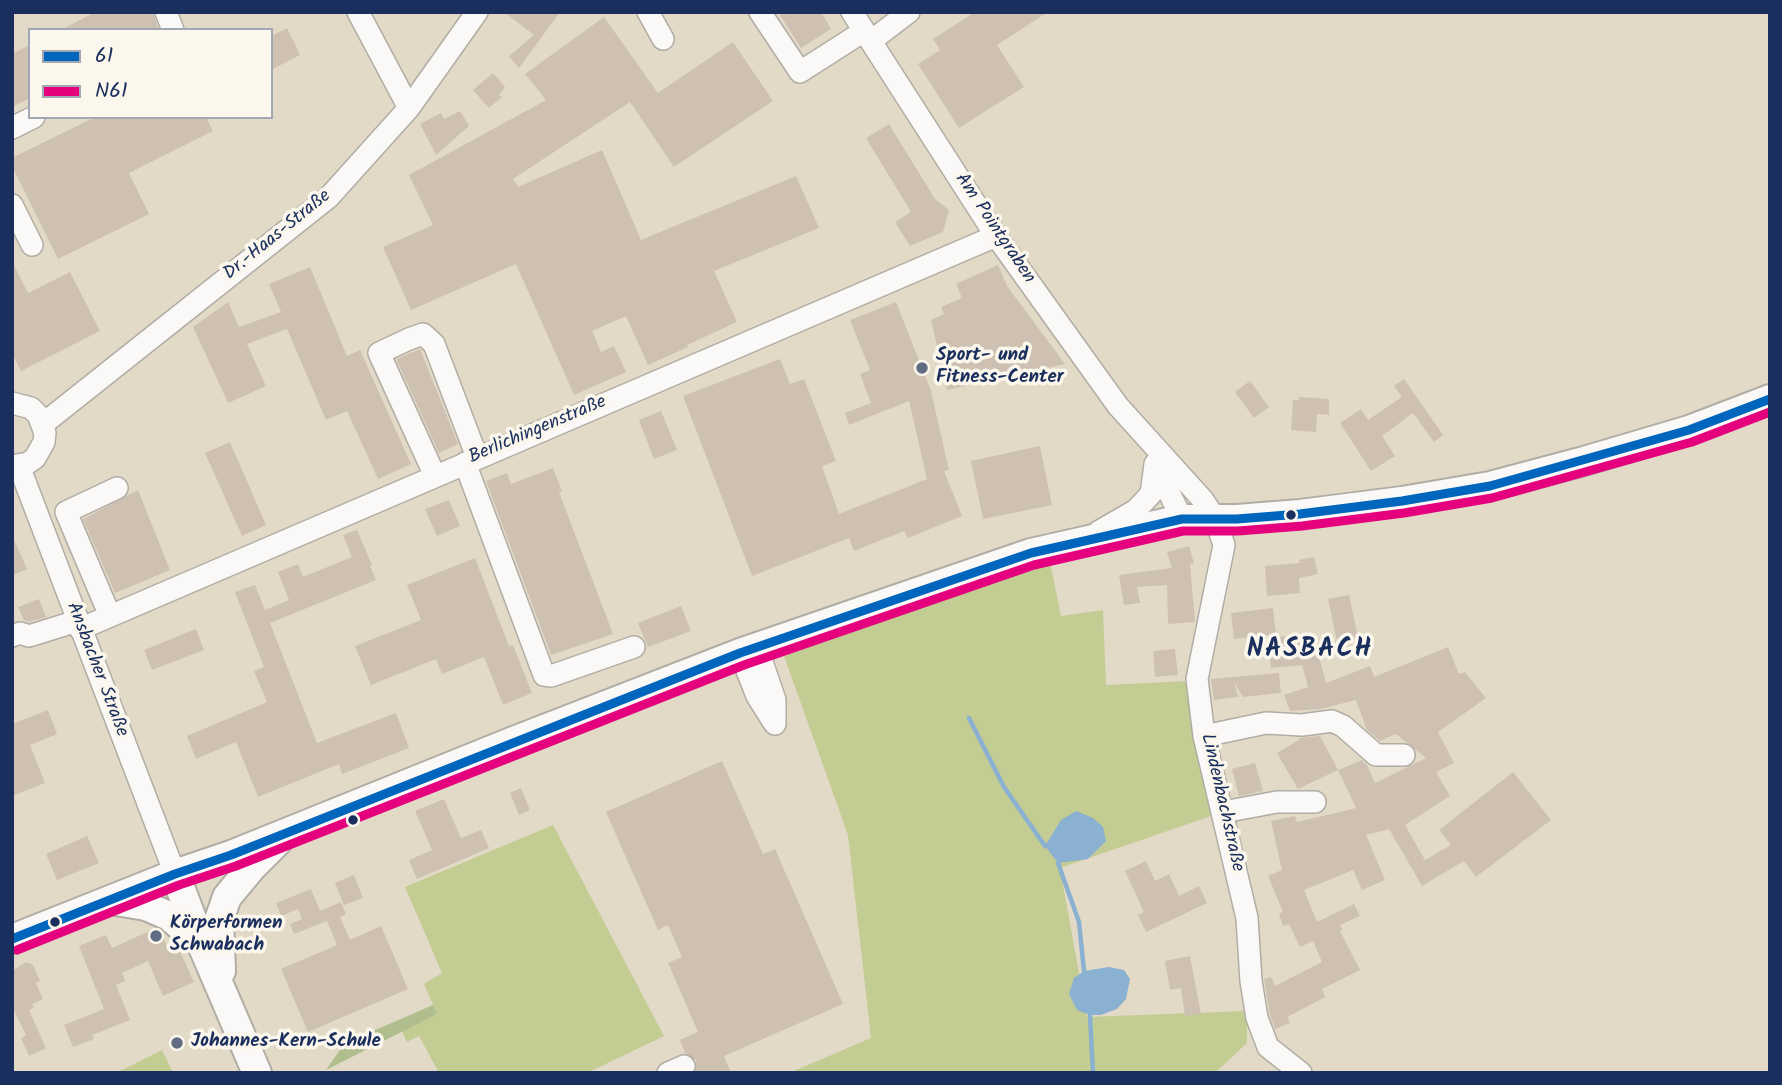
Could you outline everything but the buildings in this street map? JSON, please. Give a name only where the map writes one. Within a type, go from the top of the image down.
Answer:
[{"type":"main road","points":[[12,939],[748,650],[990,565],[1085,540],[1182,519],[1237,519],[1300,514],[1490,486],[1689,430],[1770,399]]},
{"type":"main road","points":[[222,988],[219,920],[227,897],[252,867],[288,832]]},
{"type":"main road","points":[[176,874],[202,945],[257,1073]]},
{"type":"main road","points":[[108,900],[146,906],[169,916],[202,945]]},
{"type":"street","points":[[358,12],[409,108]]},
{"type":"street","name":"Dr.-Haas-Straße","points":[[43,424],[329,197],[409,108],[477,12]]},
{"type":"street","points":[[648,12],[663,39]]},
{"type":"street","points":[[760,12],[800,72],[909,12]]},
{"type":"street","name":"Am Pointgraben","points":[[852,12],[996,236],[1118,405],[1203,500],[1215,518]]},
{"type":"street","points":[[12,128],[30,119]]},
{"type":"street","points":[[12,205],[32,245]]},
{"type":"street","name":"Berlichingenstraße","points":[[12,636],[20,633],[29,636],[110,616],[996,236]]},
{"type":"street","points":[[435,476],[379,353],[424,334],[434,344],[544,675],[551,676],[634,647]]},
{"type":"street","points":[[12,403],[31,408],[43,424],[44,442],[36,458],[16,466]]},
{"type":"street","name":"Am Pointgraben","points":[[1146,439],[1182,519]]},
{"type":"street","points":[[1085,540],[1136,510],[1151,494],[1155,464]]},
{"type":"street","name":"Ansbacher Straße","points":[[16,466],[176,874]]},
{"type":"street","points":[[110,616],[66,512],[117,488]]},
{"type":"street","name":"Lindenbachstraße","points":[[1215,518],[1224,545],[1197,679],[1204,736],[1247,918],[1251,981],[1257,1018],[1268,1047],[1301,1073]]},
{"type":"street","points":[[1204,736],[1266,723],[1302,725],[1332,721],[1343,726],[1376,755],[1404,755]]},
{"type":"street","points":[[1223,812],[1277,802],[1315,802]]},
{"type":"green space","points":[[1050,562],[1061,616],[1103,610],[1106,685],[1188,681],[1214,815],[1060,868],[1087,1017],[1247,1011],[1247,1043],[1215,1073],[789,1073],[871,1038],[848,835],[784,656]]},
{"type":"green space","points":[[553,825],[664,1036],[587,1073],[439,1073],[419,1036],[407,1042],[402,1031],[437,1014],[424,984],[442,973],[405,887]]},
{"type":"green space","points":[[433,1005],[437,1014],[326,1070],[340,1050],[373,1031]]},
{"type":"green space","points":[[162,1050],[173,1073],[116,1073]]},
{"type":"water","points":[[1076,811],[1093,818],[1103,827],[1106,841],[1088,859],[1058,863],[1045,846],[1061,820]]},
{"type":"water","points":[[1109,967],[1124,970],[1130,979],[1126,999],[1117,1009],[1101,1015],[1090,1015],[1077,1010],[1069,994],[1074,978],[1084,971]]},
{"type":"waterway","points":[[969,718],[1004,787],[1045,846]]},
{"type":"waterway","points":[[1058,863],[1079,922],[1084,971]]},
{"type":"waterway","points":[[1090,1015],[1093,1073]]},
{"type":"transit line","name":"61","points":[[12,939],[740,653],[1031,553],[1182,519],[1237,519],[1300,514],[1490,486],[1689,430],[1770,399]]},
{"type":"transit line","name":"N61","points":[[17,950],[744,665],[1034,565],[1183,531],[1238,531],[1302,526],[1492,498],[1692,442],[1770,412]]},
{"type":"place","name":"Sport- und Fitness-Center","points":[[922,368]]},
{"type":"place","name":"Körperformen Schwabach","points":[[156,936]]},
{"type":"place","name":"Johannes-Kern-Schule","points":[[177,1043]]},
{"type":"district","name":"NASBACH","points":[[1310,652]]}]
